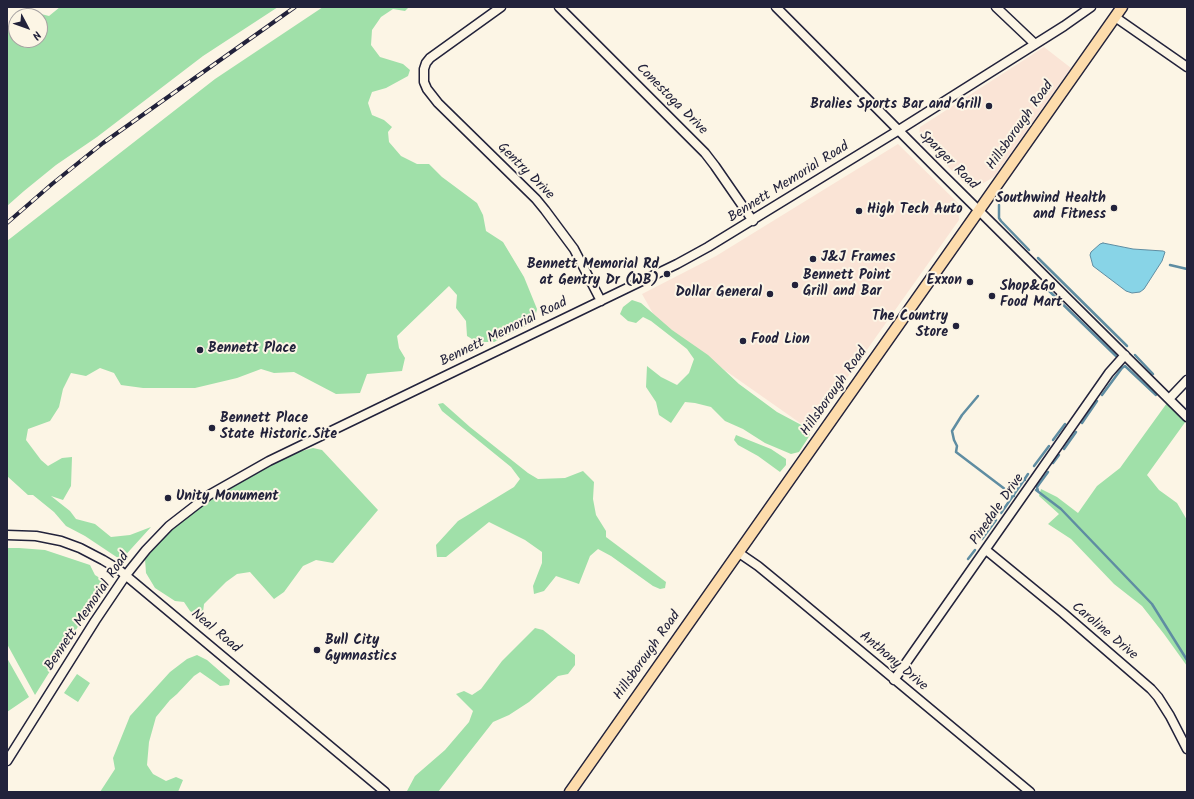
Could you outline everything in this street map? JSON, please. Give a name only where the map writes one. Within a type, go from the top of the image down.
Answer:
[{"type":"main road","name":"Hillsborough Road","points":[[570,792],[1122,7]]},
{"type":"street","name":"Gentry Drive","points":[[501,7],[436,53],[426,63],[424,69],[424,82],[427,89],[438,103],[536,200],[560,229],[574,249],[602,301]]},
{"type":"street","name":"Conestoga Drive","points":[[560,7],[705,153],[753,221]]},
{"type":"street","name":"Sparger Road","points":[[776,7],[1187,417]]},
{"type":"street","points":[[996,7],[1035,44]]},
{"type":"street","name":"Bennett Memorial Road","points":[[7,761],[95,621],[126,575],[146,550],[169,526],[194,506],[229,483],[276,458],[677,264],[753,221],[1035,44],[1091,7]]},
{"type":"street","points":[[1115,17],[1187,67]]},
{"type":"street","name":"Pinedale Drive","points":[[894,680],[1109,373],[1125,355]]},
{"type":"street","points":[[1169,399],[1187,380]]},
{"type":"street","name":"Neal Road","points":[[7,535],[36,536],[61,541],[80,548],[103,560],[126,575],[385,792]]},
{"type":"street","name":"Caroline Drive","points":[[986,550],[1063,613],[1151,689],[1170,716],[1187,750]]},
{"type":"street","name":"Anthony Drive","points":[[739,553],[786,588],[894,680],[1030,792]]},
{"type":"shaded area","points":[[1044,47],[1071,68],[994,177],[971,190],[919,137],[920,127]]},
{"type":"shaded area","points":[[898,144],[958,203],[959,220],[810,430],[659,324],[642,294],[716,256]]},
{"type":"green space","points":[[60,7],[278,7],[203,56],[97,137],[56,165],[7,206],[7,31],[8,30],[8,48],[48,48],[49,16]]},
{"type":"green space","points":[[323,7],[409,7],[405,11],[393,9],[381,17],[372,30],[371,45],[380,57],[403,64],[410,70],[408,76],[386,88],[372,92],[368,103],[372,115],[384,120],[392,127],[388,132],[389,142],[401,156],[417,164],[429,164],[442,177],[477,203],[483,215],[486,231],[503,242],[524,277],[537,309],[534,322],[494,342],[477,342],[467,336],[466,321],[456,308],[457,295],[449,286],[397,336],[399,348],[405,358],[402,371],[367,374],[360,393],[336,394],[294,372],[274,373],[261,369],[237,378],[195,388],[143,388],[121,385],[114,373],[100,368],[86,376],[71,373],[63,389],[59,407],[50,421],[28,429],[26,440],[41,460],[48,466],[62,458],[72,457],[71,486],[63,500],[51,496],[70,511],[76,519],[95,524],[111,537],[130,535],[151,527],[121,560],[85,536],[66,526],[54,512],[33,495],[28,495],[7,476],[7,241],[215,79]]},
{"type":"green space","points":[[632,300],[641,303],[672,330],[708,355],[739,384],[777,412],[807,428],[810,435],[799,452],[791,454],[765,443],[743,429],[725,421],[711,407],[685,402],[671,423],[659,415],[656,402],[646,387],[647,366],[661,377],[677,385],[689,373],[694,359],[687,349],[651,321],[643,317],[636,323],[628,321],[620,314],[623,307]]},
{"type":"green space","points":[[443,403],[470,427],[528,473],[538,479],[565,478],[583,471],[594,482],[593,499],[596,515],[606,531],[606,537],[666,582],[665,588],[660,589],[653,586],[611,556],[598,549],[590,556],[579,584],[556,576],[544,591],[534,594],[533,586],[542,563],[542,552],[525,540],[489,522],[446,557],[437,557],[436,545],[458,521],[514,487],[520,479],[511,467],[442,411],[438,404]]},
{"type":"green space","points":[[1167,403],[1186,421],[1147,475],[1159,490],[1177,503],[1187,520],[1187,666],[1142,606],[1114,584],[1071,539],[1048,524],[1059,514],[1039,496],[1041,489],[1057,497],[1078,513],[1097,486],[1120,468]]},
{"type":"green space","points":[[736,435],[771,449],[786,459],[786,465],[780,472],[758,456],[738,445],[734,440]]},
{"type":"green space","points":[[313,448],[322,450],[378,510],[333,563],[316,560],[303,566],[284,592],[274,599],[250,572],[237,574],[226,582],[204,604],[203,612],[200,618],[190,611],[184,602],[175,601],[155,588],[146,573],[145,559],[183,515],[237,482],[291,454]]},
{"type":"green space","points":[[7,548],[45,550],[90,565],[95,575],[106,582],[35,695],[7,644]]},
{"type":"green space","points":[[535,628],[543,630],[575,655],[575,665],[568,674],[558,676],[529,702],[509,715],[493,722],[438,792],[408,792],[407,791],[415,776],[445,750],[469,722],[473,711],[456,694],[464,691],[472,695],[481,689],[502,661]]},
{"type":"green space","points":[[197,655],[207,660],[230,680],[229,685],[220,686],[200,672],[170,700],[156,717],[149,742],[147,765],[153,774],[166,781],[176,777],[183,780],[178,792],[100,792],[115,769],[113,758],[130,716],[170,672],[187,659]]},
{"type":"green space","points":[[7,658],[29,697],[7,712]]},
{"type":"green space","points":[[77,674],[90,683],[78,702],[64,693]]},
{"type":"water","points":[[1103,243],[1133,249],[1165,252],[1162,261],[1144,289],[1140,292],[1132,293],[1126,291],[1093,266],[1090,255],[1091,252]]},
{"type":"waterway","points":[[999,205],[999,218],[1029,250]]},
{"type":"waterway","points":[[1038,258],[1127,346]]},
{"type":"waterway","points":[[1170,265],[1187,269]]},
{"type":"waterway","points":[[1044,286],[1116,356]]},
{"type":"waterway","points":[[1135,355],[1153,374]]},
{"type":"waterway","points":[[1102,395],[1125,366],[1156,395]]},
{"type":"waterway","points":[[978,396],[962,415],[952,431],[957,446],[956,452],[1014,496]]},
{"type":"waterway","points":[[1082,423],[1097,401]]},
{"type":"waterway","points":[[1053,440],[1065,424]]},
{"type":"waterway","points":[[1064,449],[1076,432]]},
{"type":"waterway","points":[[1034,466],[1049,446]]},
{"type":"waterway","points":[[1053,463],[1059,455]]},
{"type":"waterway","points":[[1038,491],[1037,487],[1048,472]]},
{"type":"waterway","points":[[1024,480],[1028,474]]},
{"type":"waterway","points":[[1001,513],[1025,480]]},
{"type":"waterway","points":[[1036,490],[1061,509],[1152,604],[1187,660]]},
{"type":"waterway","points":[[982,539],[996,520]]},
{"type":"waterway","points":[[968,559],[975,550]]},
{"type":"railway","points":[[7,223],[103,143],[295,7]]},
{"type":"place","name":"Bralies Sports Bar and Grill","points":[[989,106]]},
{"type":"place","name":"Southwind Health and Fitness","points":[[1114,208]]},
{"type":"place","name":"High Tech Auto","points":[[859,211]]},
{"type":"place","name":"J&J Frames","points":[[813,259]]},
{"type":"place","name":"Bennett Memorial Rd at Gentry Dr (WB)","points":[[667,274]]},
{"type":"place","name":"Exxon","points":[[970,282]]},
{"type":"place","name":"Bennett Point Grill and Bar","points":[[795,285]]},
{"type":"place","name":"Dollar General","points":[[770,294]]},
{"type":"place","name":"Shop&Go Food Mart","points":[[992,296]]},
{"type":"place","name":"The Country Store","points":[[956,326]]},
{"type":"place","name":"Food Lion","points":[[743,341]]},
{"type":"place","name":"Bennett Place","points":[[200,350]]},
{"type":"place","name":"Bennett Place State Historic Site","points":[[212,428]]},
{"type":"place","name":"Unity Monument","points":[[168,498]]},
{"type":"place","name":"Bull City Gymnastics","points":[[317,650]]}]
